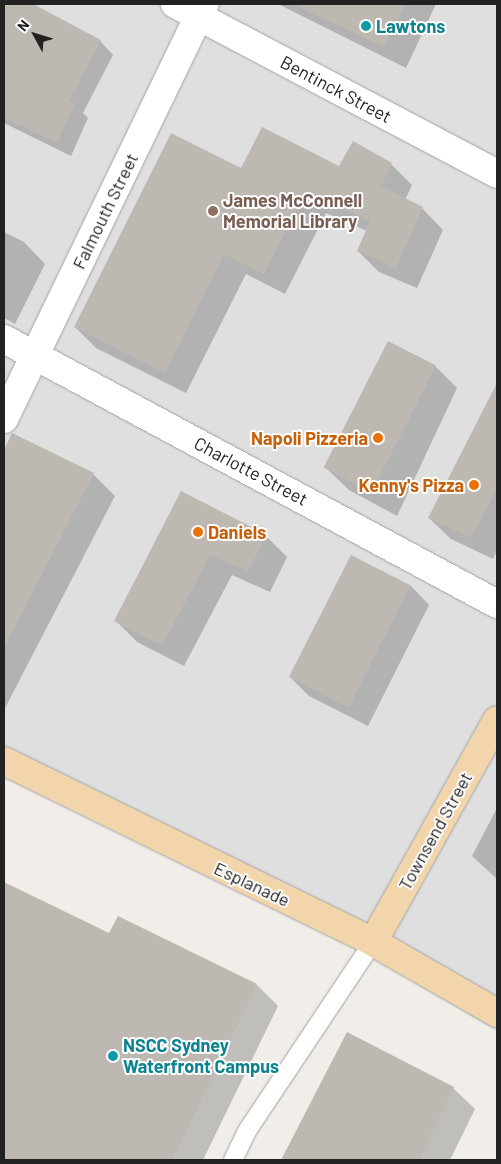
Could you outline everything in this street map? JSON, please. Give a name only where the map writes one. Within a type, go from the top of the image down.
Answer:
[{"type":"main road","name":"Townsend Street","points":[[373,942],[497,720]]},
{"type":"main road","name":"Esplanade","points":[[4,761],[373,942],[497,1014]]},
{"type":"street","name":"Bentinck Street","points":[[175,4],[202,10],[497,174]]},
{"type":"street","name":"Falmouth Street","points":[[4,419],[202,10]]},
{"type":"street","name":"Charlotte Street","points":[[4,339],[497,604]]},
{"type":"lane","points":[[233,1160],[247,1131],[373,942]]},
{"type":"shaded area","points":[[4,4],[497,4],[497,1032],[339,935],[4,758]]},
{"type":"building","points":[[4,4],[33,4],[101,40],[69,101],[75,103],[57,143],[4,118]]},
{"type":"building","name":"Lawtons","points":[[293,4],[405,4],[384,47]]},
{"type":"building","name":"James McConnell Memorial Library","points":[[262,127],[339,166],[353,141],[392,163],[381,186],[423,207],[396,268],[357,251],[370,221],[305,192],[264,274],[224,254],[165,373],[74,327],[171,133],[241,168]]},
{"type":"building","points":[[388,341],[436,366],[372,492],[324,468]]},
{"type":"building","points":[[497,383],[497,489],[471,538],[428,518]]},
{"type":"building","points":[[12,433],[94,473],[4,648],[4,450]]},
{"type":"building","points":[[181,491],[267,535],[248,571],[210,555],[162,646],[114,621]]},
{"type":"building","points":[[351,555],[411,585],[349,707],[289,677]]},
{"type":"building","name":"NSCC Sydney Waterfront Campus","points":[[4,882],[109,933],[118,916],[257,984],[172,1160],[4,1160]]},
{"type":"building","name":"NSCC Sydney Waterfront Campus","points":[[347,1032],[454,1087],[419,1160],[281,1160]]},
{"type":"place","name":"Lawtons","points":[[366,26]]},
{"type":"place","name":"James McConnell Memorial Library","points":[[213,211]]},
{"type":"place","name":"Napoli Pizzeria","points":[[378,438]]},
{"type":"place","name":"Kenny's Pizza","points":[[474,485]]},
{"type":"place","name":"Daniels","points":[[198,532]]},
{"type":"place","name":"NSCC Sydney Waterfront Campus","points":[[113,1056]]}]
